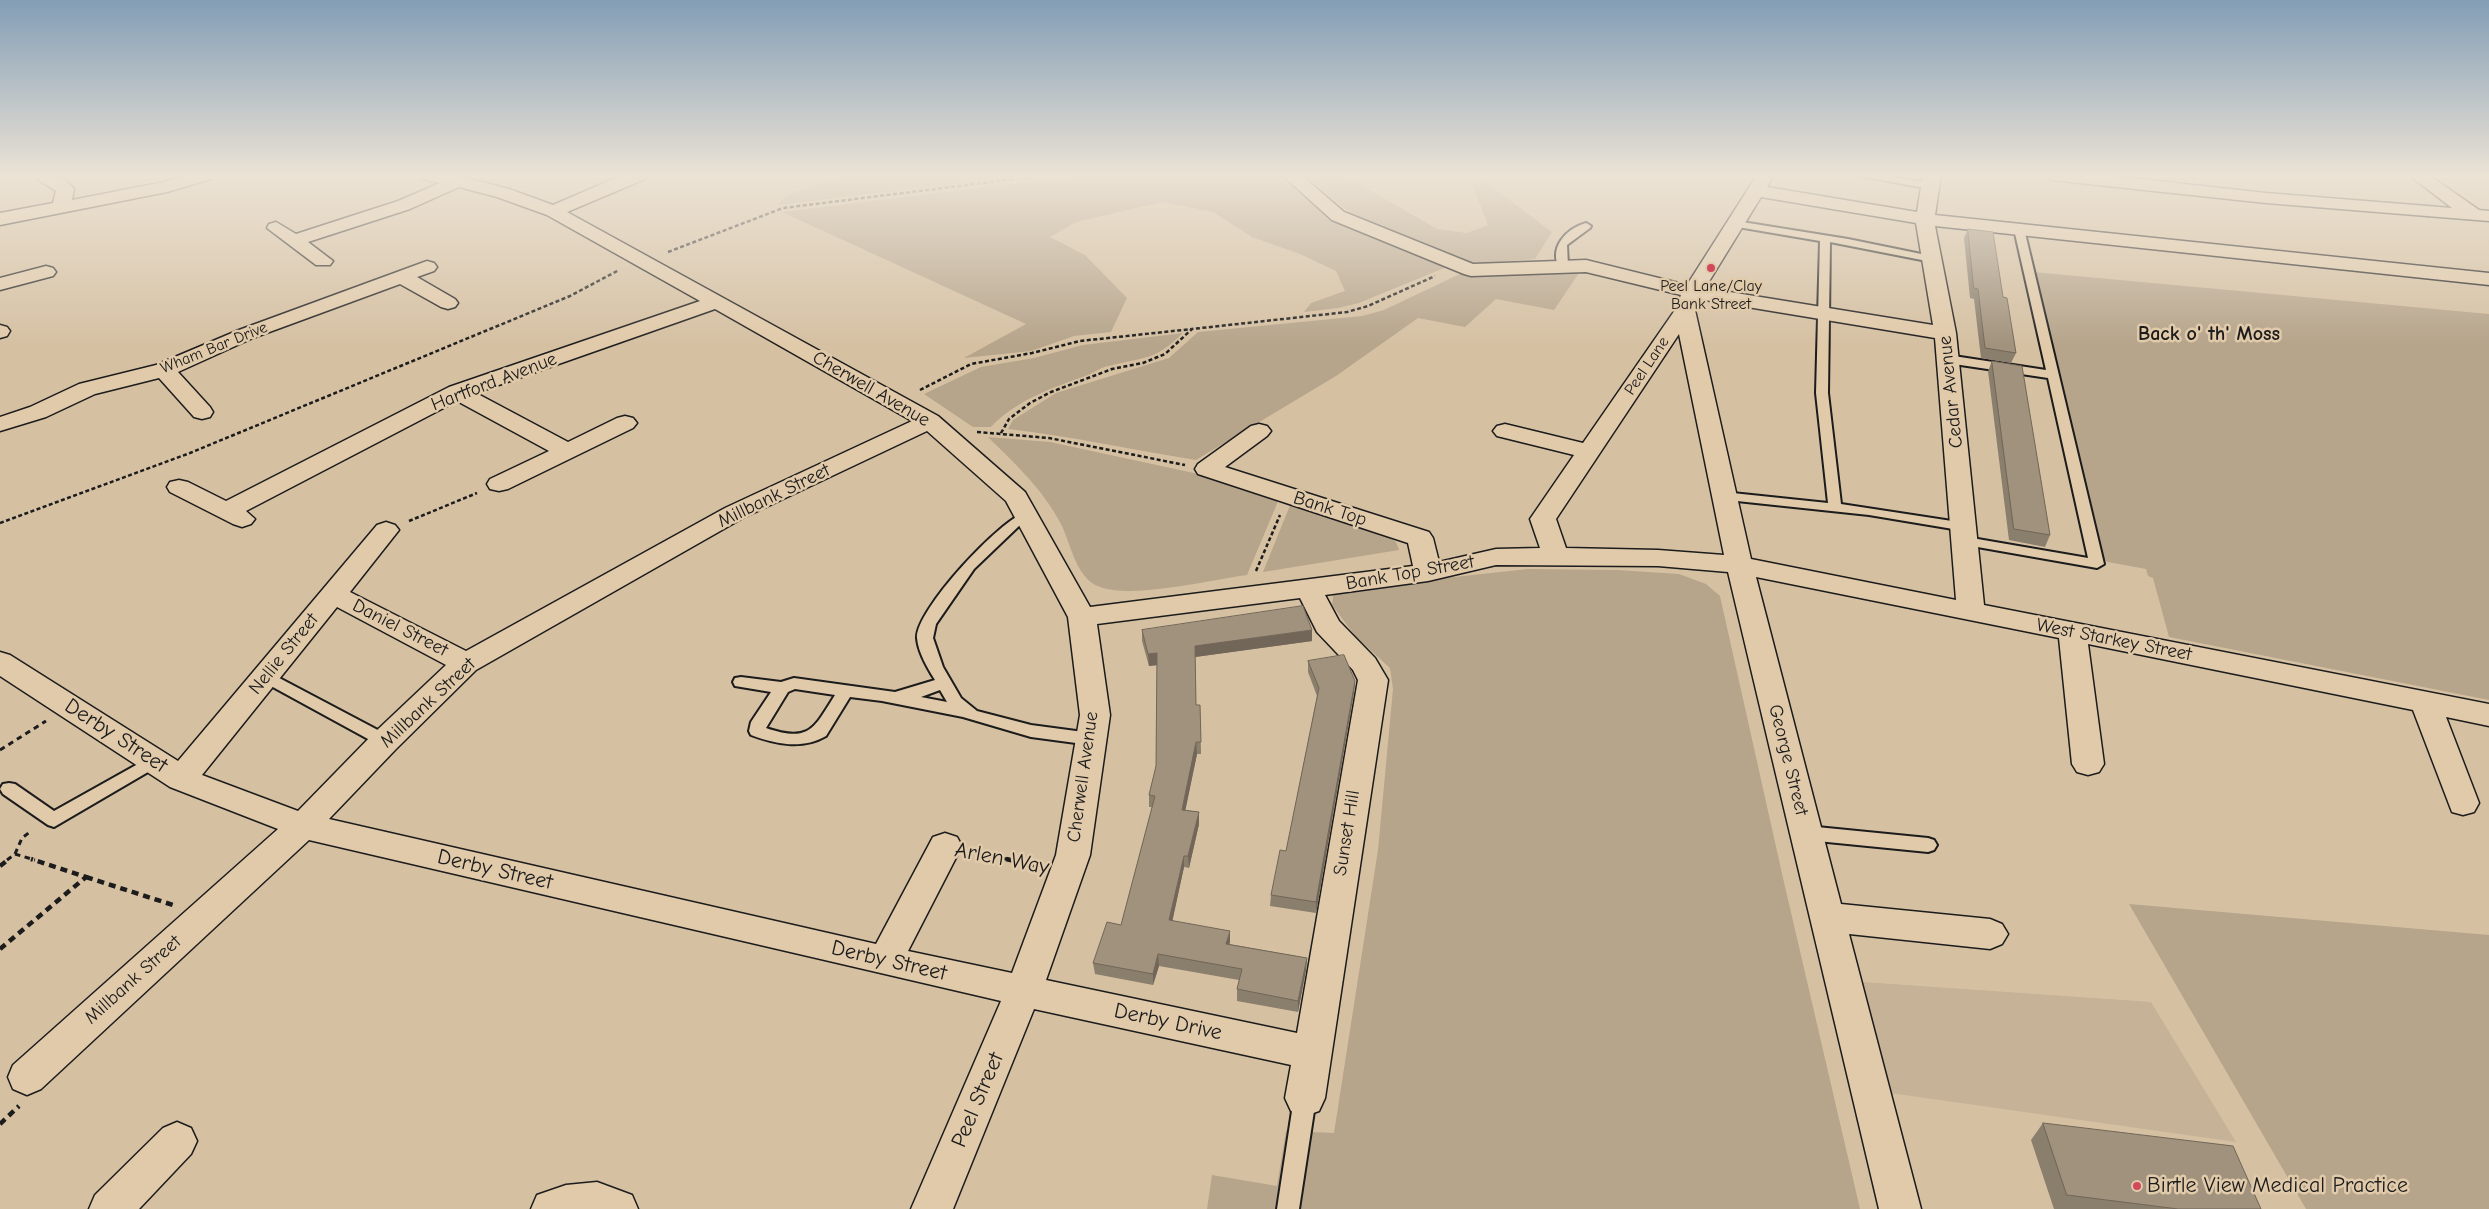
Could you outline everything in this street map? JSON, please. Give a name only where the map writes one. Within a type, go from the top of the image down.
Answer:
[{"type":"street","points":[[281,231],[323,261]]},
{"type":"street","points":[[295,240],[322,231]]},
{"type":"street","name":"Cherwell Avenue","points":[[590,231],[896,402],[937,427],[1016,497],[1027,516],[1082,617],[1095,715],[1073,855],[1023,992]]},
{"type":"street","points":[[1376,231],[1471,270],[1586,266],[1688,301],[1824,314],[1945,333]]},
{"type":"street","name":"Peel Lane","points":[[1556,556],[1543,519],[1590,452],[1731,231]]},
{"type":"street","name":"Cedar Avenue","points":[[1927,231],[1945,333],[1971,611]]},
{"type":"street","points":[[2042,231],[2489,279]]},
{"type":"street","name":"Wham Bar Drive","points":[[0,424],[38,412],[87,389],[164,370],[246,334],[426,267]]},
{"type":"street","points":[[0,284],[46,272]]},
{"type":"street","points":[[402,277],[448,303]]},
{"type":"street","name":"George Street","points":[[1688,301],[1723,496],[1739,565],[1900,1209]]},
{"type":"street","name":"Hartford Avenue","points":[[179,486],[236,516],[457,392],[716,302]]},
{"type":"street","points":[[164,370],[202,412]]},
{"type":"street","points":[[457,392],[566,450]]},
{"type":"street","points":[[499,484],[625,423]]},
{"type":"street","name":"Millbank Street","points":[[28,1077],[303,826],[385,741],[466,662],[734,513],[937,427]]},
{"type":"street","points":[[1207,469],[1259,431]]},
{"type":"street","points":[[1504,431],[1590,452]]},
{"type":"street","name":"Bank Top","points":[[1207,469],[1420,538],[1428,574]]},
{"type":"street","name":"Nellie Street","points":[[181,778],[386,530]]},
{"type":"street","name":"Bank Top Street","points":[[1082,617],[1428,574],[1496,557],[1658,558],[1739,565]]},
{"type":"street","name":"West Starkey Street","points":[[1739,565],[2489,715]]},
{"type":"street","name":"Sunset Hill","points":[[1305,1098],[1372,680],[1365,665],[1327,626],[1309,589]]},
{"type":"street","name":"Daniel Street","points":[[333,594],[466,662]]},
{"type":"street","points":[[2072,632],[2088,764]]},
{"type":"street","name":"Derby Street","points":[[6,673],[69,706],[181,778],[303,826],[1023,992]]},
{"type":"street","points":[[2425,702],[2463,803]]},
{"type":"street","name":"Arlen Way","points":[[885,961],[945,846]]},
{"type":"street","points":[[1828,917],[1990,934]]},
{"type":"street","name":"Derby Drive","points":[[1023,992],[1313,1053]]},
{"type":"street","name":"Peel Street","points":[[932,1209],[1023,992]]},
{"type":"street","points":[[110,1209],[177,1141]]},
{"type":"street","points":[[552,1209],[566,1205],[597,1202],[617,1209]]},
{"type":"lane","points":[[1563,266],[1559,252],[1563,242],[1578,231]]},
{"type":"lane","points":[[1783,231],[1932,259]]},
{"type":"lane","points":[[1723,496],[1869,511],[2097,564],[2020,231]]},
{"type":"lane","points":[[1825,238],[1822,393],[1835,508]]},
{"type":"lane","points":[[1948,359],[2053,374]]},
{"type":"lane","points":[[1027,516],[1015,522],[969,566],[928,624],[925,638],[935,667],[955,702],[971,715],[1031,731],[1091,739]]},
{"type":"lane","points":[[266,676],[385,741]]},
{"type":"lane","points":[[741,682],[782,688],[794,683],[882,695],[967,712]]},
{"type":"lane","points":[[882,695],[910,694],[944,683]]},
{"type":"lane","points":[[782,688],[759,722],[757,731],[800,739],[814,737],[820,732],[846,691]]},
{"type":"lane","points":[[9,789],[54,820],[154,761]]},
{"type":"lane","points":[[1807,833],[1928,845]]},
{"type":"lane","points":[[1288,1209],[1305,1098]]},
{"type":"path","points":[[0,523],[190,452],[561,300],[642,260],[719,231]]},
{"type":"path","points":[[896,402],[971,364],[1032,353],[1080,341],[1347,312],[1368,306],[1460,265]]},
{"type":"path","points":[[1001,433],[1009,419],[1030,403],[1051,392],[1112,369],[1143,363],[1165,354],[1192,329]]},
{"type":"path","points":[[937,427],[1049,438],[1207,469]]},
{"type":"path","points":[[386,530],[499,484]]},
{"type":"path","points":[[1246,596],[1288,496]]},
{"type":"path","points":[[0,750],[69,706]]},
{"type":"path","points":[[0,866],[15,854],[22,838],[49,816]]},
{"type":"path","name":"Arlen Way","points":[[945,846],[1066,872]]},
{"type":"path","points":[[15,854],[205,915]]},
{"type":"path","points":[[0,949],[86,877]]},
{"type":"shaded area","points":[[824,231],[1060,231],[1050,237],[1085,255],[1127,298],[1111,332],[1074,336],[1031,351],[964,358],[1026,324]]},
{"type":"shaded area","points":[[1243,231],[1360,231],[1449,266],[1359,303],[1338,308],[1304,312],[1311,303],[1345,291],[1336,271],[1300,254],[1252,237]]},
{"type":"shaded area","points":[[1394,231],[1552,232],[1535,259],[1474,264]]},
{"type":"shaded area","points":[[1552,270],[1581,270],[1554,310],[1496,299],[1465,327],[1418,318],[1336,376],[1196,460],[1079,439],[1008,429],[1013,420],[1056,393],[1169,358],[1198,332],[1362,316],[1384,310],[1464,272],[1485,276]]},
{"type":"shaded area","points":[[2033,272],[2489,314],[2489,700],[2169,637],[2153,578],[2148,576],[2146,569],[2108,562],[2098,556]]},
{"type":"shaded area","points":[[1183,333],[1164,349],[1149,357],[1103,367],[1088,375],[1036,395],[1012,409],[991,427],[973,427],[924,394],[981,367],[1034,358],[1083,345]]},
{"type":"shaded area","points":[[988,437],[1050,442],[1203,475],[1279,499],[1247,575],[1153,590],[1117,591],[1103,588],[1087,578],[1076,562],[1061,524],[1046,499],[1028,477]]},
{"type":"shaded area","points":[[1291,503],[1382,533],[1396,542],[1399,550],[1263,572]]},
{"type":"shaded area","points":[[1528,569],[1617,570],[1679,574],[1706,584],[1720,596],[1860,1209],[1207,1209],[1212,1175],[1277,1186],[1286,1131],[1334,1133],[1378,850],[1393,689],[1390,668],[1356,637],[1332,605],[1334,590]]},
{"type":"shaded area","points":[[2129,904],[2489,935],[2489,1209],[2306,1209]]},
{"type":"shaded area","points":[[1863,982],[2151,1002],[2236,1142],[1890,1093]]},
{"type":"building","points":[[1968,231],[1993,232],[2003,297],[2007,298],[2016,353],[1985,348],[1978,289],[1974,288]]},
{"type":"building","points":[[1992,361],[2022,366],[2050,535],[2014,529]]},
{"type":"building","points":[[1303,606],[1312,630],[1195,646],[1196,705],[1200,705],[1201,742],[1196,742],[1182,810],[1199,812],[1188,856],[1184,856],[1169,920],[1230,931],[1226,944],[1307,958],[1298,1001],[1237,989],[1242,969],[1158,954],[1153,974],[1093,963],[1107,922],[1121,925],[1155,796],[1149,795],[1156,766],[1157,653],[1148,654],[1142,630]]},
{"type":"building","points":[[1344,655],[1355,681],[1316,902],[1271,895],[1280,850],[1286,851],[1319,688],[1308,661]]},
{"type":"building","name":"Birtle View Medical Practice","points":[[2043,1123],[2233,1146],[2261,1209],[2178,1209],[2067,1195]]},
{"type":"place","name":"Peel Lane/Clay Bank Street","points":[[1711,268]]},
{"type":"place","name":"Birtle View Medical Practice","points":[[2137,1186]]},
{"type":"district","name":"Back o' th' Moss","points":[[2209,334]]}]
